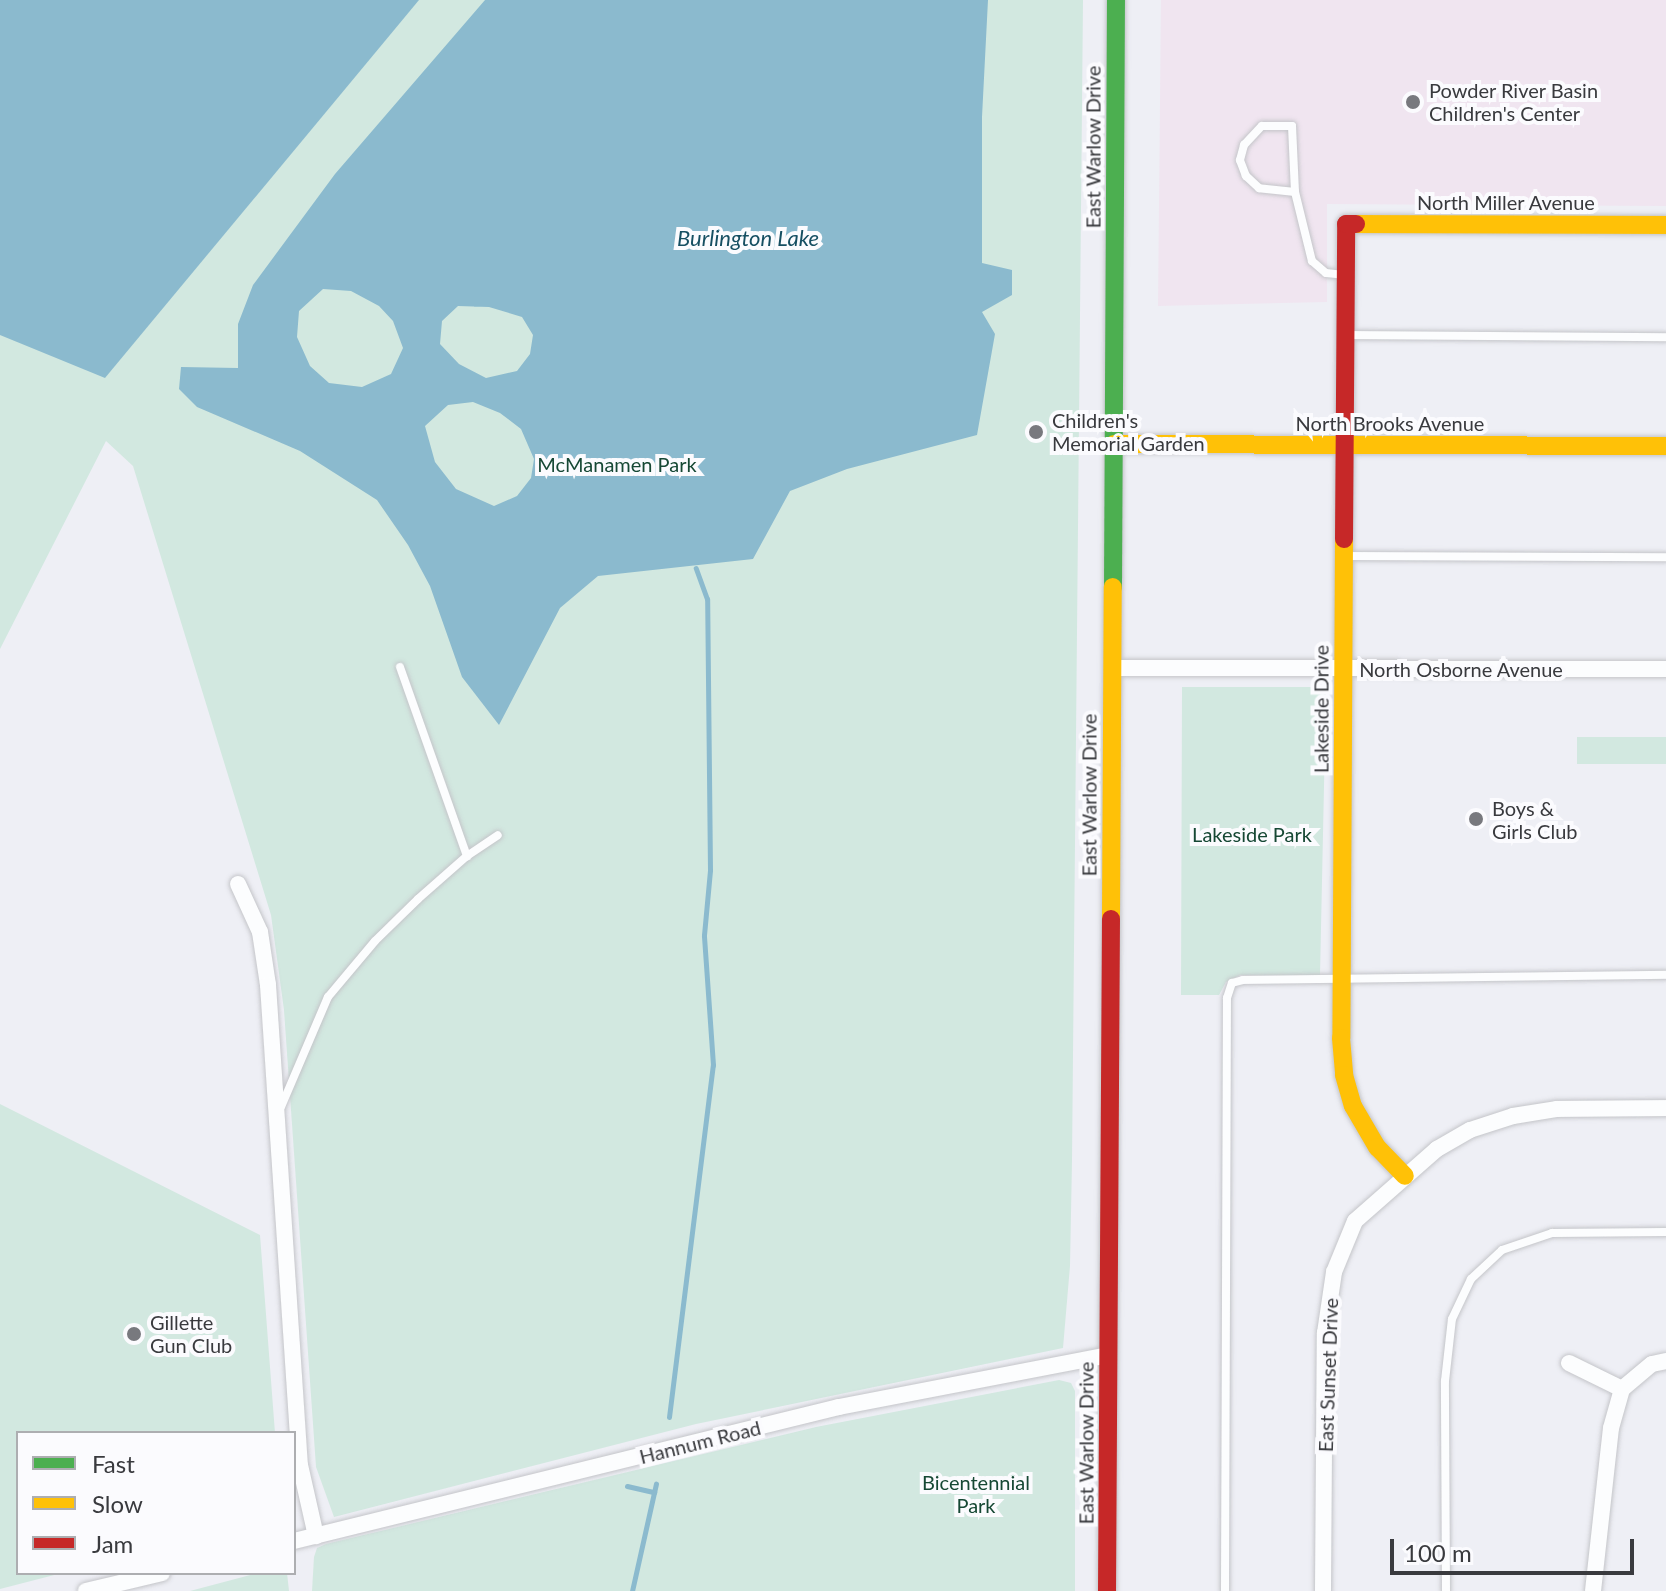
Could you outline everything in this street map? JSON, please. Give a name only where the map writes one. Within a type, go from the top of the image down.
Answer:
[{"type":"street","name":"East Warlow Drive","points":[[1107,1591],[1116,0]]},
{"type":"street","name":"Lakeside Drive","points":[[1346,224],[1341,980],[1344,1075],[1353,1106],[1377,1147],[1405,1176]]},
{"type":"street","name":"North Miller Avenue","points":[[1346,224],[1666,225]]},
{"type":"street","name":"North Brooks Avenue","points":[[1114,444],[1666,446]]},
{"type":"street","name":"North Osborne Avenue","points":[[1112,668],[1666,669]]},
{"type":"street","points":[[238,884],[260,932],[268,985],[300,1465],[316,1536]]},
{"type":"street","name":"East Sunset Drive","points":[[1323,1591],[1325,1333],[1334,1272],[1355,1221],[1437,1149],[1513,1116],[1557,1109],[1666,1108]]},
{"type":"street","name":"Hannum Road","points":[[296,1541],[839,1407],[1108,1355]]},
{"type":"street","points":[[1593,1591],[1611,1428],[1622,1389],[1652,1364],[1666,1361]]},
{"type":"street","points":[[1569,1363],[1622,1389]]},
{"type":"street","points":[[86,1591],[154,1575]]},
{"type":"lane","points":[[1295,192],[1259,188],[1246,176],[1240,160],[1244,145],[1262,126],[1292,126],[1295,192],[1312,261],[1326,273],[1344,275]]},
{"type":"lane","points":[[1343,335],[1666,337]]},
{"type":"lane","points":[[1343,556],[1666,557]]},
{"type":"lane","points":[[400,667],[467,856]]},
{"type":"lane","points":[[275,1123],[328,997],[375,941],[467,856],[498,835]]},
{"type":"lane","points":[[1225,1591],[1227,998],[1232,983],[1243,980],[1666,975]]},
{"type":"lane","points":[[1446,1591],[1445,1381],[1452,1319],[1471,1279],[1502,1250],[1552,1233],[1666,1232]]},
{"type":"shaded area","name":"Powder River Basin Children's Center","points":[[1161,0],[1666,0],[1666,206],[1327,204],[1327,302],[1158,306]]},
{"type":"green space","name":"McManamen Park","points":[[0,0],[1083,0],[1072,1161],[1070,1266],[1063,1348],[696,1424],[334,1517],[316,1467],[284,1010],[271,915],[133,466],[106,441],[0,649]]},
{"type":"green space","name":"Lakeside Park","points":[[1182,687],[1320,687],[1326,692],[1320,976],[1240,975],[1226,982],[1219,995],[1181,995]]},
{"type":"green space","points":[[1577,737],[1666,737],[1666,764],[1577,764]]},
{"type":"green space","name":"Gillette Gun Club","points":[[0,1104],[260,1235],[275,1431],[16,1431],[16,1575],[54,1575],[0,1589]]},
{"type":"green space","name":"Bicentennial Park","points":[[1059,1380],[1071,1383],[1075,1391],[1075,1591],[312,1591],[314,1557],[317,1548],[326,1544],[816,1427]]},
{"type":"green space","points":[[250,1575],[287,1575],[289,1591],[190,1591]]},
{"type":"water","points":[[0,0],[419,0],[105,378],[0,335]]},
{"type":"water","name":"Burlington Lake","points":[[485,0],[988,0],[982,117],[982,263],[1012,270],[1012,295],[982,312],[995,334],[977,435],[847,469],[790,491],[753,559],[598,576],[560,608],[499,725],[462,677],[430,586],[408,545],[377,500],[300,451],[197,407],[179,389],[181,367],[238,368],[238,324],[253,285],[335,174]],"holes":[[[323,289],[351,291],[379,306],[393,321],[403,348],[391,374],[362,387],[329,383],[310,366],[297,337],[299,311]],[[458,306],[489,307],[522,317],[533,335],[530,354],[517,371],[486,378],[459,364],[440,344],[442,321]],[[473,402],[500,413],[521,429],[534,459],[531,478],[517,496],[494,506],[456,489],[435,462],[425,426],[448,405]]]},
{"type":"waterway","points":[[669,1417],[713,1065],[704,935],[710,870],[707,599],[696,568]]},
{"type":"waterway","points":[[632,1591],[656,1484]]},
{"type":"waterway","points":[[627,1486],[654,1492]]},
{"type":"traffic: fast","points":[[1113,587],[1116,0]]},
{"type":"traffic: slow","points":[[1356,224],[1666,225]]},
{"type":"traffic: slow","points":[[1114,444],[1666,446]]},
{"type":"traffic: slow","points":[[1344,539],[1341,1038],[1344,1075],[1353,1106],[1377,1147],[1405,1176]]},
{"type":"traffic: slow","points":[[1111,919],[1113,587]]},
{"type":"traffic: jam","points":[[1344,539],[1346,224],[1356,224]]},
{"type":"traffic: jam","points":[[1107,1591],[1111,919]]},
{"type":"place","name":"Powder River Basin Children's Center","points":[[1413,102]]},
{"type":"place","name":"Children's Memorial Garden","points":[[1036,432]]},
{"type":"place","name":"Boys & Girls Club","points":[[1476,819]]},
{"type":"place","name":"Gillette Gun Club","points":[[134,1334]]}]
